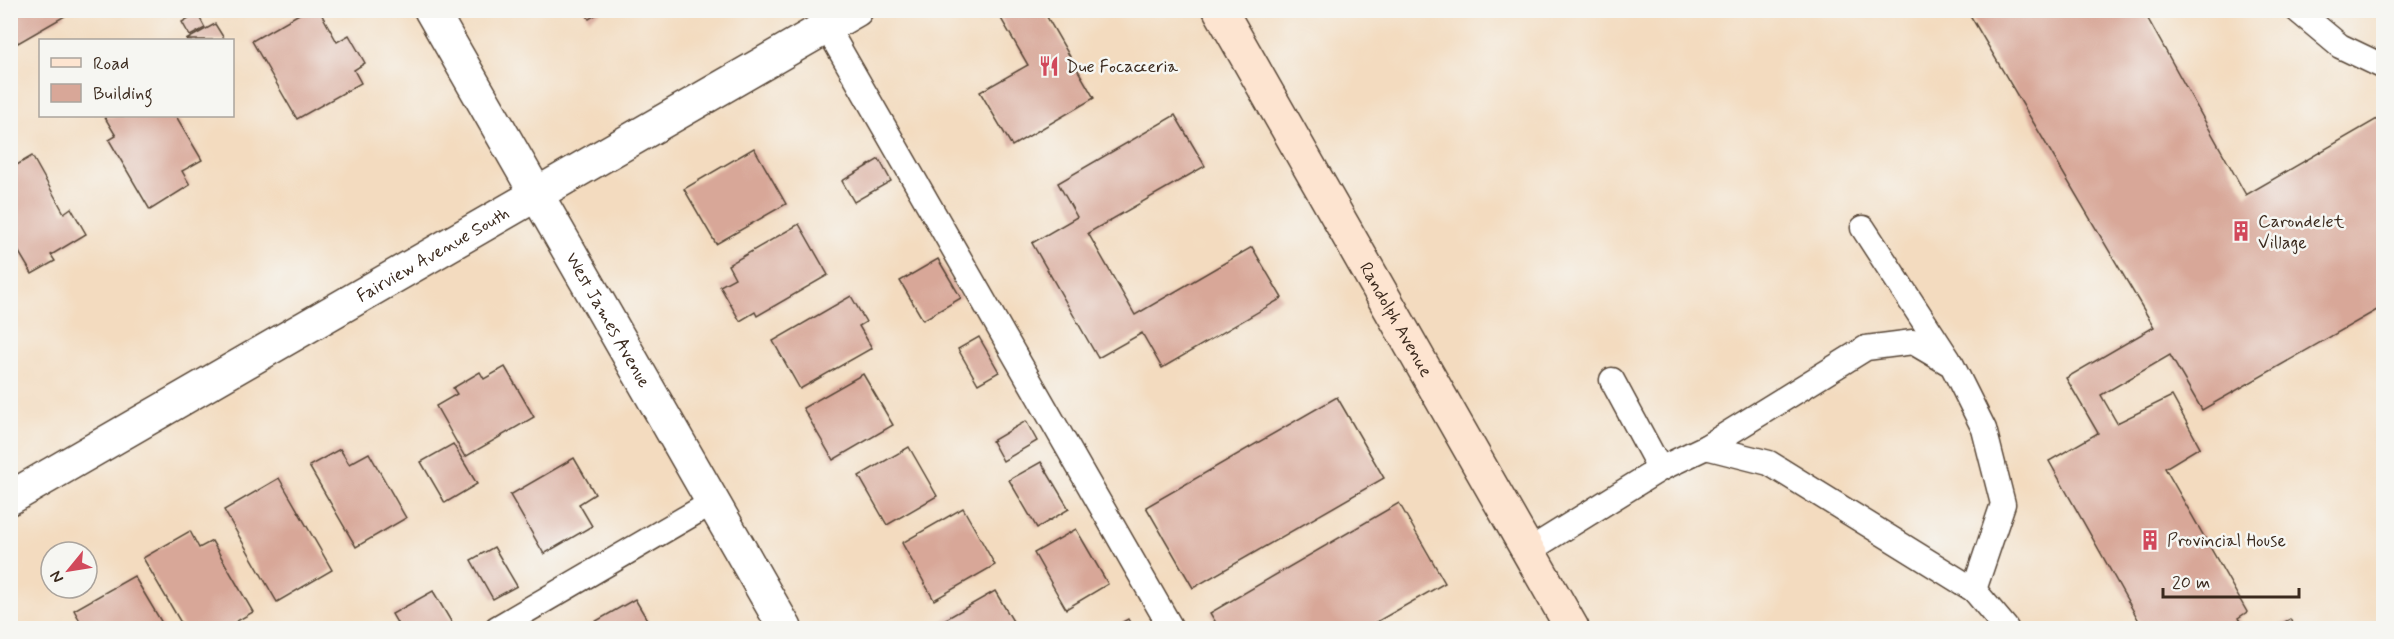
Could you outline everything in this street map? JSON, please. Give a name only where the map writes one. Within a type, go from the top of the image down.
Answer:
[{"type":"main road","name":"Randolph Avenue","points":[[1220,10],[1572,628]]},
{"type":"street","name":"West James Avenue","points":[[431,10],[785,628]]},
{"type":"street","name":"Fairview Avenue South","points":[[10,498],[537,195],[822,19],[856,10]]},
{"type":"lane","points":[[2297,10],[2340,46],[2384,67]]},
{"type":"lane","points":[[822,19],[1172,628]]},
{"type":"lane","points":[[1863,228],[1952,365],[1984,429],[2003,504],[1974,590]]},
{"type":"lane","points":[[1528,551],[1660,469],[1707,447],[1866,348],[1913,342],[1952,365]]},
{"type":"lane","points":[[1612,380],[1660,469]]},
{"type":"lane","points":[[1707,447],[1769,463],[1974,590],[2006,628]]},
{"type":"lane","points":[[497,628],[713,502]]},
{"type":"building","points":[[10,10],[62,10],[65,16],[18,43],[10,30]]},
{"type":"building","points":[[306,10],[319,10],[337,42],[349,35],[365,63],[354,70],[361,83],[297,119],[252,41]]},
{"type":"building","points":[[584,10],[604,10],[589,19]]},
{"type":"building","points":[[996,10],[1043,10],[1094,98],[1012,146],[980,92],[1028,65]]},
{"type":"building","name":"Carondelet Village","points":[[1967,10],[2143,10],[2246,195],[2384,115],[2384,306],[2202,410],[2170,355],[2101,395],[2117,423],[2172,396],[2200,447],[2165,468],[2247,612],[2238,618],[2244,628],[2143,628],[2049,461],[2098,433],[2066,378],[2154,327]]},
{"type":"building","points":[[197,13],[205,28],[190,36],[182,22]]},
{"type":"building","points":[[215,24],[224,39],[188,39]]},
{"type":"building","points":[[1175,115],[1205,166],[1088,233],[1135,315],[1252,247],[1282,298],[1162,368],[1142,333],[1098,358],[1032,243],[1077,217],[1058,183]]},
{"type":"building","points":[[105,117],[177,117],[202,160],[182,171],[190,185],[150,210],[109,140],[116,136]]},
{"type":"building","points":[[754,148],[786,204],[716,244],[684,189]]},
{"type":"building","points":[[32,156],[64,213],[71,208],[86,234],[51,255],[55,261],[32,274],[10,237],[10,169]]},
{"type":"building","points":[[879,159],[891,181],[854,202],[842,181]]},
{"type":"building","points":[[799,224],[828,275],[757,316],[755,312],[740,321],[720,286],[735,278],[728,265]]},
{"type":"building","points":[[938,259],[961,298],[923,320],[900,281]]},
{"type":"building","points":[[851,296],[866,322],[859,326],[872,348],[800,389],[773,341]]},
{"type":"building","points":[[979,337],[999,372],[978,384],[958,349]]},
{"type":"building","points":[[505,367],[534,417],[465,457],[436,406],[457,394],[453,388],[480,372],[484,379]]},
{"type":"building","points":[[863,374],[893,425],[833,460],[803,408]]},
{"type":"building","points":[[1337,397],[1384,478],[1193,588],[1146,507]]},
{"type":"building","points":[[1026,421],[1037,441],[1003,461],[992,441]]},
{"type":"building","points":[[453,444],[477,484],[445,503],[421,462]]},
{"type":"building","points":[[909,447],[937,496],[887,525],[859,476]]},
{"type":"building","points":[[340,449],[349,464],[369,453],[406,518],[356,547],[309,466]]},
{"type":"building","points":[[574,458],[595,494],[579,504],[592,526],[544,554],[510,495]]},
{"type":"building","points":[[1041,462],[1069,509],[1037,528],[1009,480]]},
{"type":"building","points":[[279,478],[332,570],[277,602],[224,510]]},
{"type":"building","points":[[1399,503],[1445,583],[1366,628],[1219,628],[1210,613]]},
{"type":"building","points":[[963,508],[995,565],[934,600],[902,543]]},
{"type":"building","points":[[1076,529],[1108,584],[1066,609],[1034,553]]},
{"type":"building","points":[[190,531],[199,548],[212,541],[253,612],[225,628],[184,628],[143,558]]},
{"type":"building","points":[[494,547],[517,586],[493,599],[471,560]]},
{"type":"building","points":[[134,576],[165,628],[84,628],[74,610],[92,600],[99,600],[99,596]]},
{"type":"building","points":[[433,591],[455,628],[400,628],[392,614]]},
{"type":"building","points":[[995,591],[1017,628],[930,628]]},
{"type":"building","points":[[635,599],[652,628],[584,628]]},
{"type":"building","points":[[1128,619],[1133,628],[1112,628]]},
{"type":"building","points":[[2290,619],[2295,628],[2274,628]]},
{"type":"place","name":"Due Focacceria","points":[[1049,66]]},
{"type":"place","name":"Carondelet Village","points":[[2241,231]]},
{"type":"place","name":"Provincial House","points":[[2150,540]]}]
